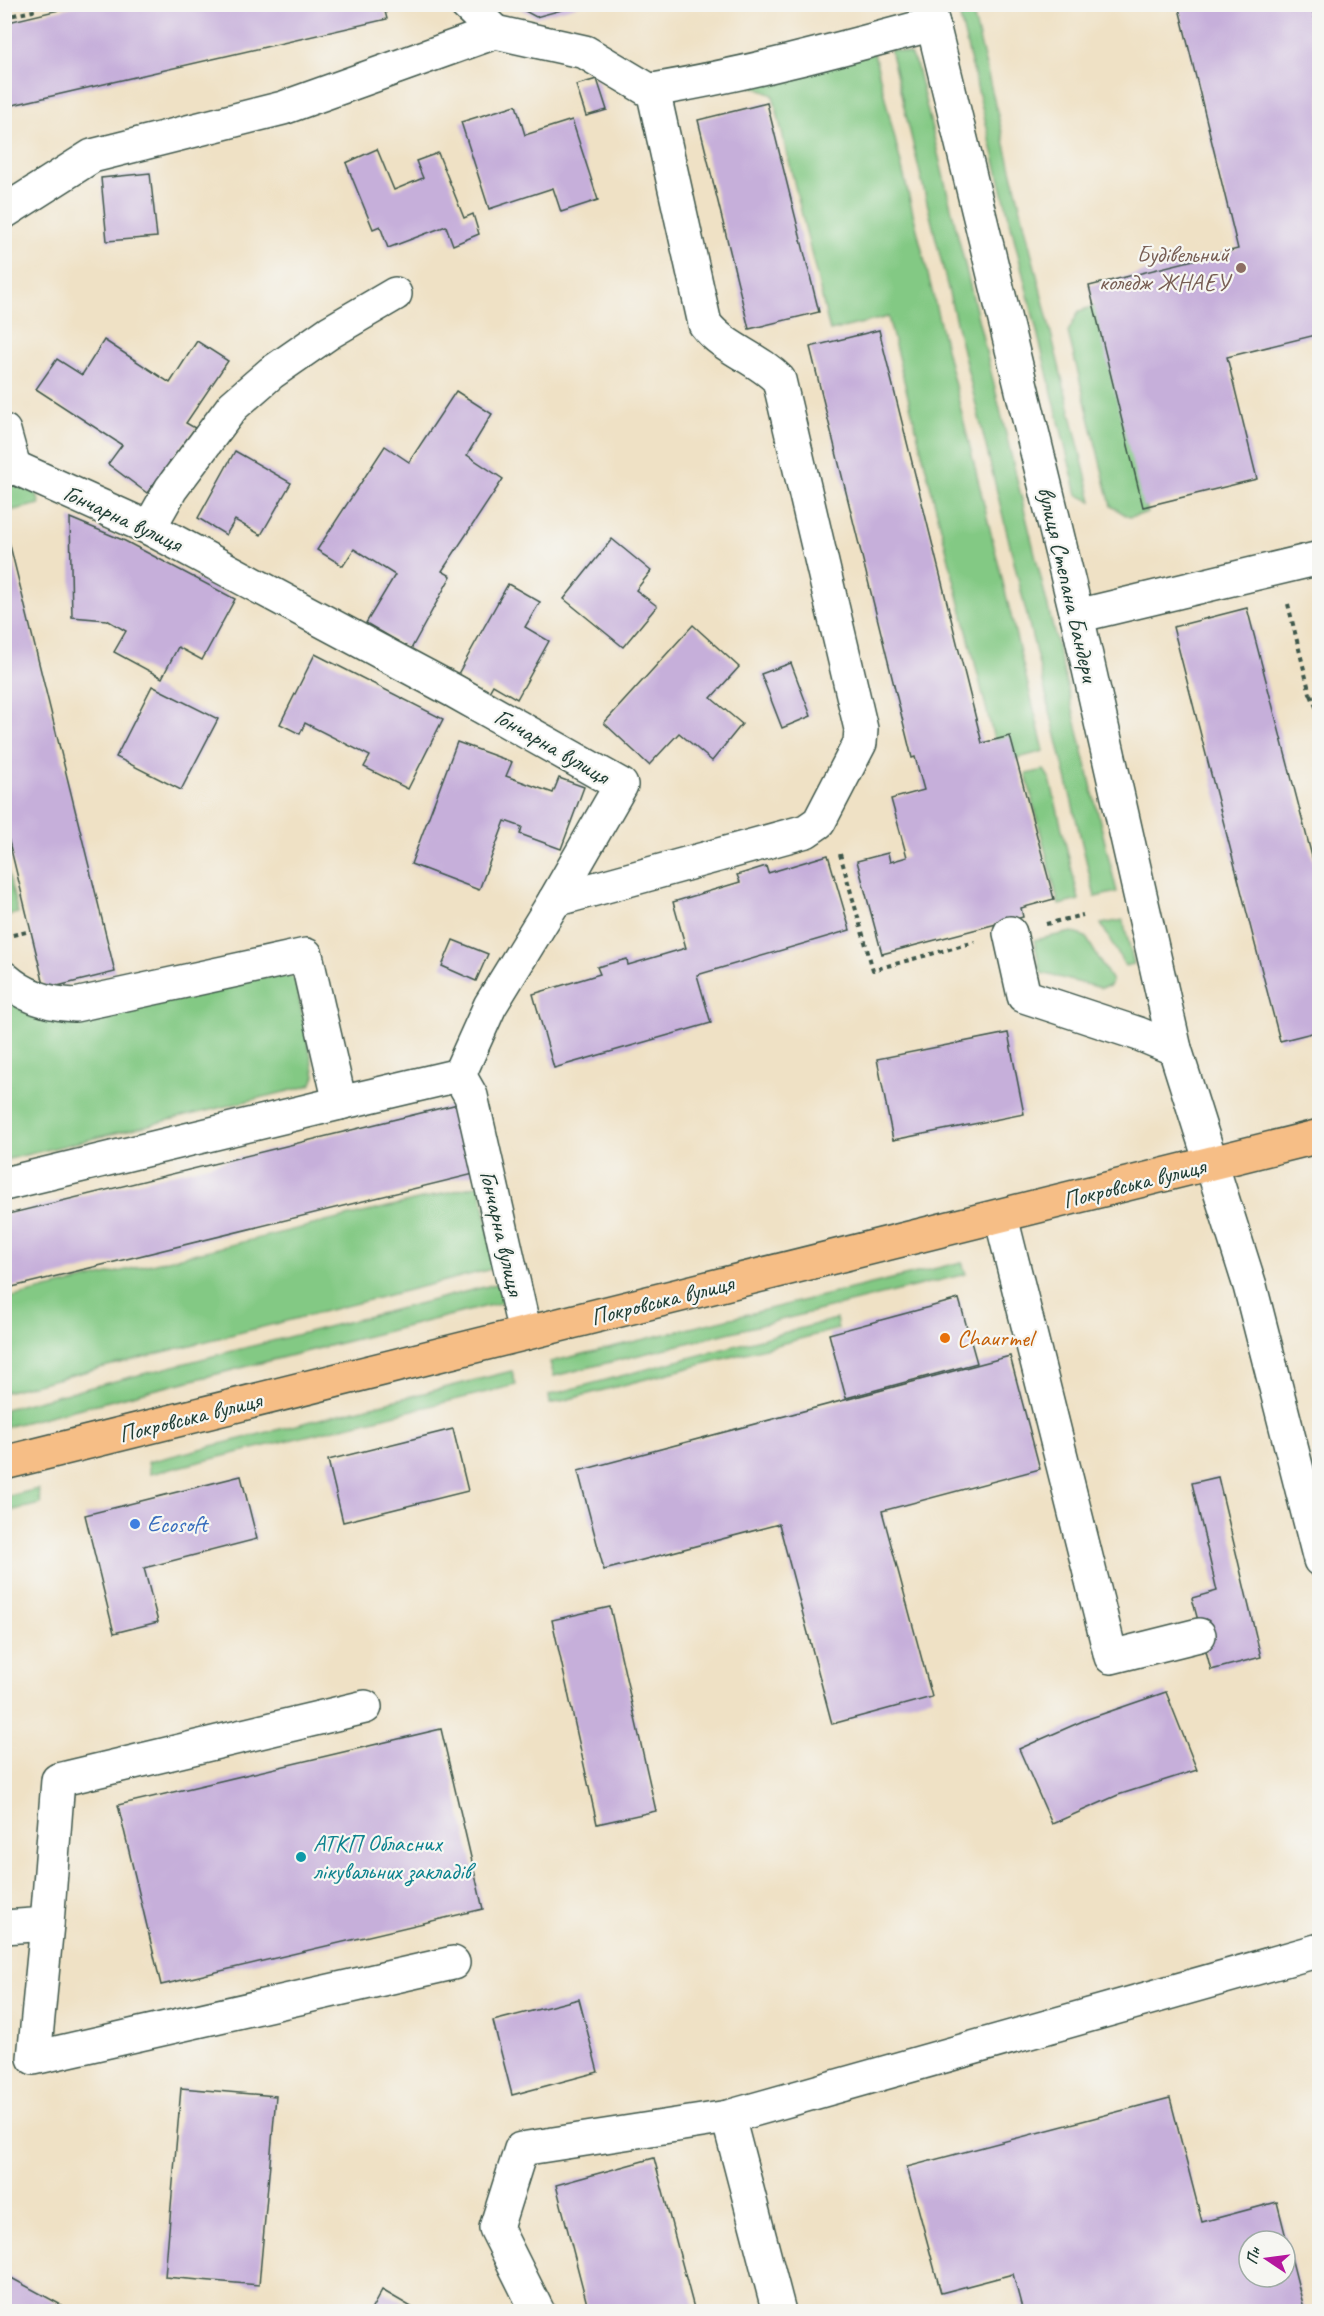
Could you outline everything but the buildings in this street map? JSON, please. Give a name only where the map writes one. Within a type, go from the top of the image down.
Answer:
[{"type":"highway","name":"Покровська вулиця","points":[[4,1463],[1320,1136]]},
{"type":"street","points":[[466,4],[495,32],[585,52],[647,89],[653,90],[738,74],[863,44],[931,14]]},
{"type":"street","name":"вулиця Степана Бандери","points":[[931,14],[1077,616],[1175,1049],[1250,1286],[1320,1560]]},
{"type":"street","points":[[4,212],[92,156],[283,108],[495,32]]},
{"type":"street","points":[[555,900],[806,831],[819,822],[860,743],[861,729],[779,380],[771,372],[712,334],[705,324],[653,90]]},
{"type":"street","points":[[149,528],[171,489],[233,406],[272,373],[330,332],[395,294]]},
{"type":"street","points":[[4,431],[9,469]]},
{"type":"street","name":"Гончарна вулиця","points":[[9,469],[149,528],[454,690],[621,785],[555,900],[490,1006],[459,1075],[471,1096],[525,1333]]},
{"type":"street","points":[[1077,616],[1320,558]]},
{"type":"street","points":[[1010,933],[1024,996],[1139,1034],[1175,1049]]},
{"type":"street","points":[[4,978],[21,991],[37,998],[56,1004],[75,1005],[306,955],[340,1102]]},
{"type":"street","points":[[4,1184],[459,1075]]},
{"type":"street","points":[[1001,1217],[1111,1658],[1199,1635]]},
{"type":"street","points":[[365,1707],[58,1780],[34,2058],[453,1963]]},
{"type":"street","points":[[4,1927],[47,1924]]},
{"type":"street","points":[[538,2312],[496,2228],[521,2149],[728,2117],[1320,1950]]},
{"type":"street","points":[[728,2117],[779,2312]]},
{"type":"path","points":[[4,17],[33,10],[32,4]]},
{"type":"path","points":[[1279,568],[1310,694],[1320,716]]},
{"type":"path","points":[[1310,694],[1320,697]]},
{"type":"path","points":[[827,806],[873,970],[1083,915]]},
{"type":"path","points":[[4,937],[31,931]]},
{"type":"green space","points":[[957,5],[971,5],[1092,501],[1077,495]]},
{"type":"green space","points":[[890,49],[910,54],[917,67],[1117,892],[1095,897]]},
{"type":"green space","points":[[874,53],[1044,751],[1000,763],[888,317],[830,331],[773,95],[746,84]]},
{"type":"green space","points":[[1098,305],[1148,513],[1129,517],[1111,506],[1068,332],[1079,311]]},
{"type":"green space","points":[[4,481],[36,492],[40,504],[5,512]]},
{"type":"green space","points":[[1044,770],[1050,779],[1079,900],[1059,905],[1026,774]]},
{"type":"green space","points":[[4,857],[18,913],[5,916],[4,916]]},
{"type":"green space","points":[[1123,920],[1134,964],[1125,966],[1101,924]]},
{"type":"green space","points":[[1072,932],[1086,937],[1112,981],[1110,986],[1101,988],[1041,973],[1034,940]]},
{"type":"green space","points":[[283,975],[295,980],[315,1076],[312,1084],[5,1160],[4,993],[18,1000]]},
{"type":"green space","points":[[480,1185],[496,1268],[5,1392],[5,1299]]},
{"type":"green space","points":[[962,1262],[966,1274],[554,1376],[550,1362]]},
{"type":"green space","points":[[500,1283],[504,1302],[5,1427],[5,1409]]},
{"type":"green space","points":[[836,1319],[838,1329],[550,1404],[549,1395]]},
{"type":"green space","points":[[512,1371],[516,1385],[150,1474],[148,1462]]},
{"type":"green space","points":[[38,1489],[41,1504],[5,1512],[5,1497]]},
{"type":"place","name":"Будівельний коледж ЖНАЕУ","points":[[1241,268]]},
{"type":"place","name":"Chaurmel","points":[[945,1338]]},
{"type":"place","name":"Ecosoft","points":[[135,1524]]},
{"type":"place","name":"АТКП Обласних лікувальних закладів","points":[[301,1857]]}]
